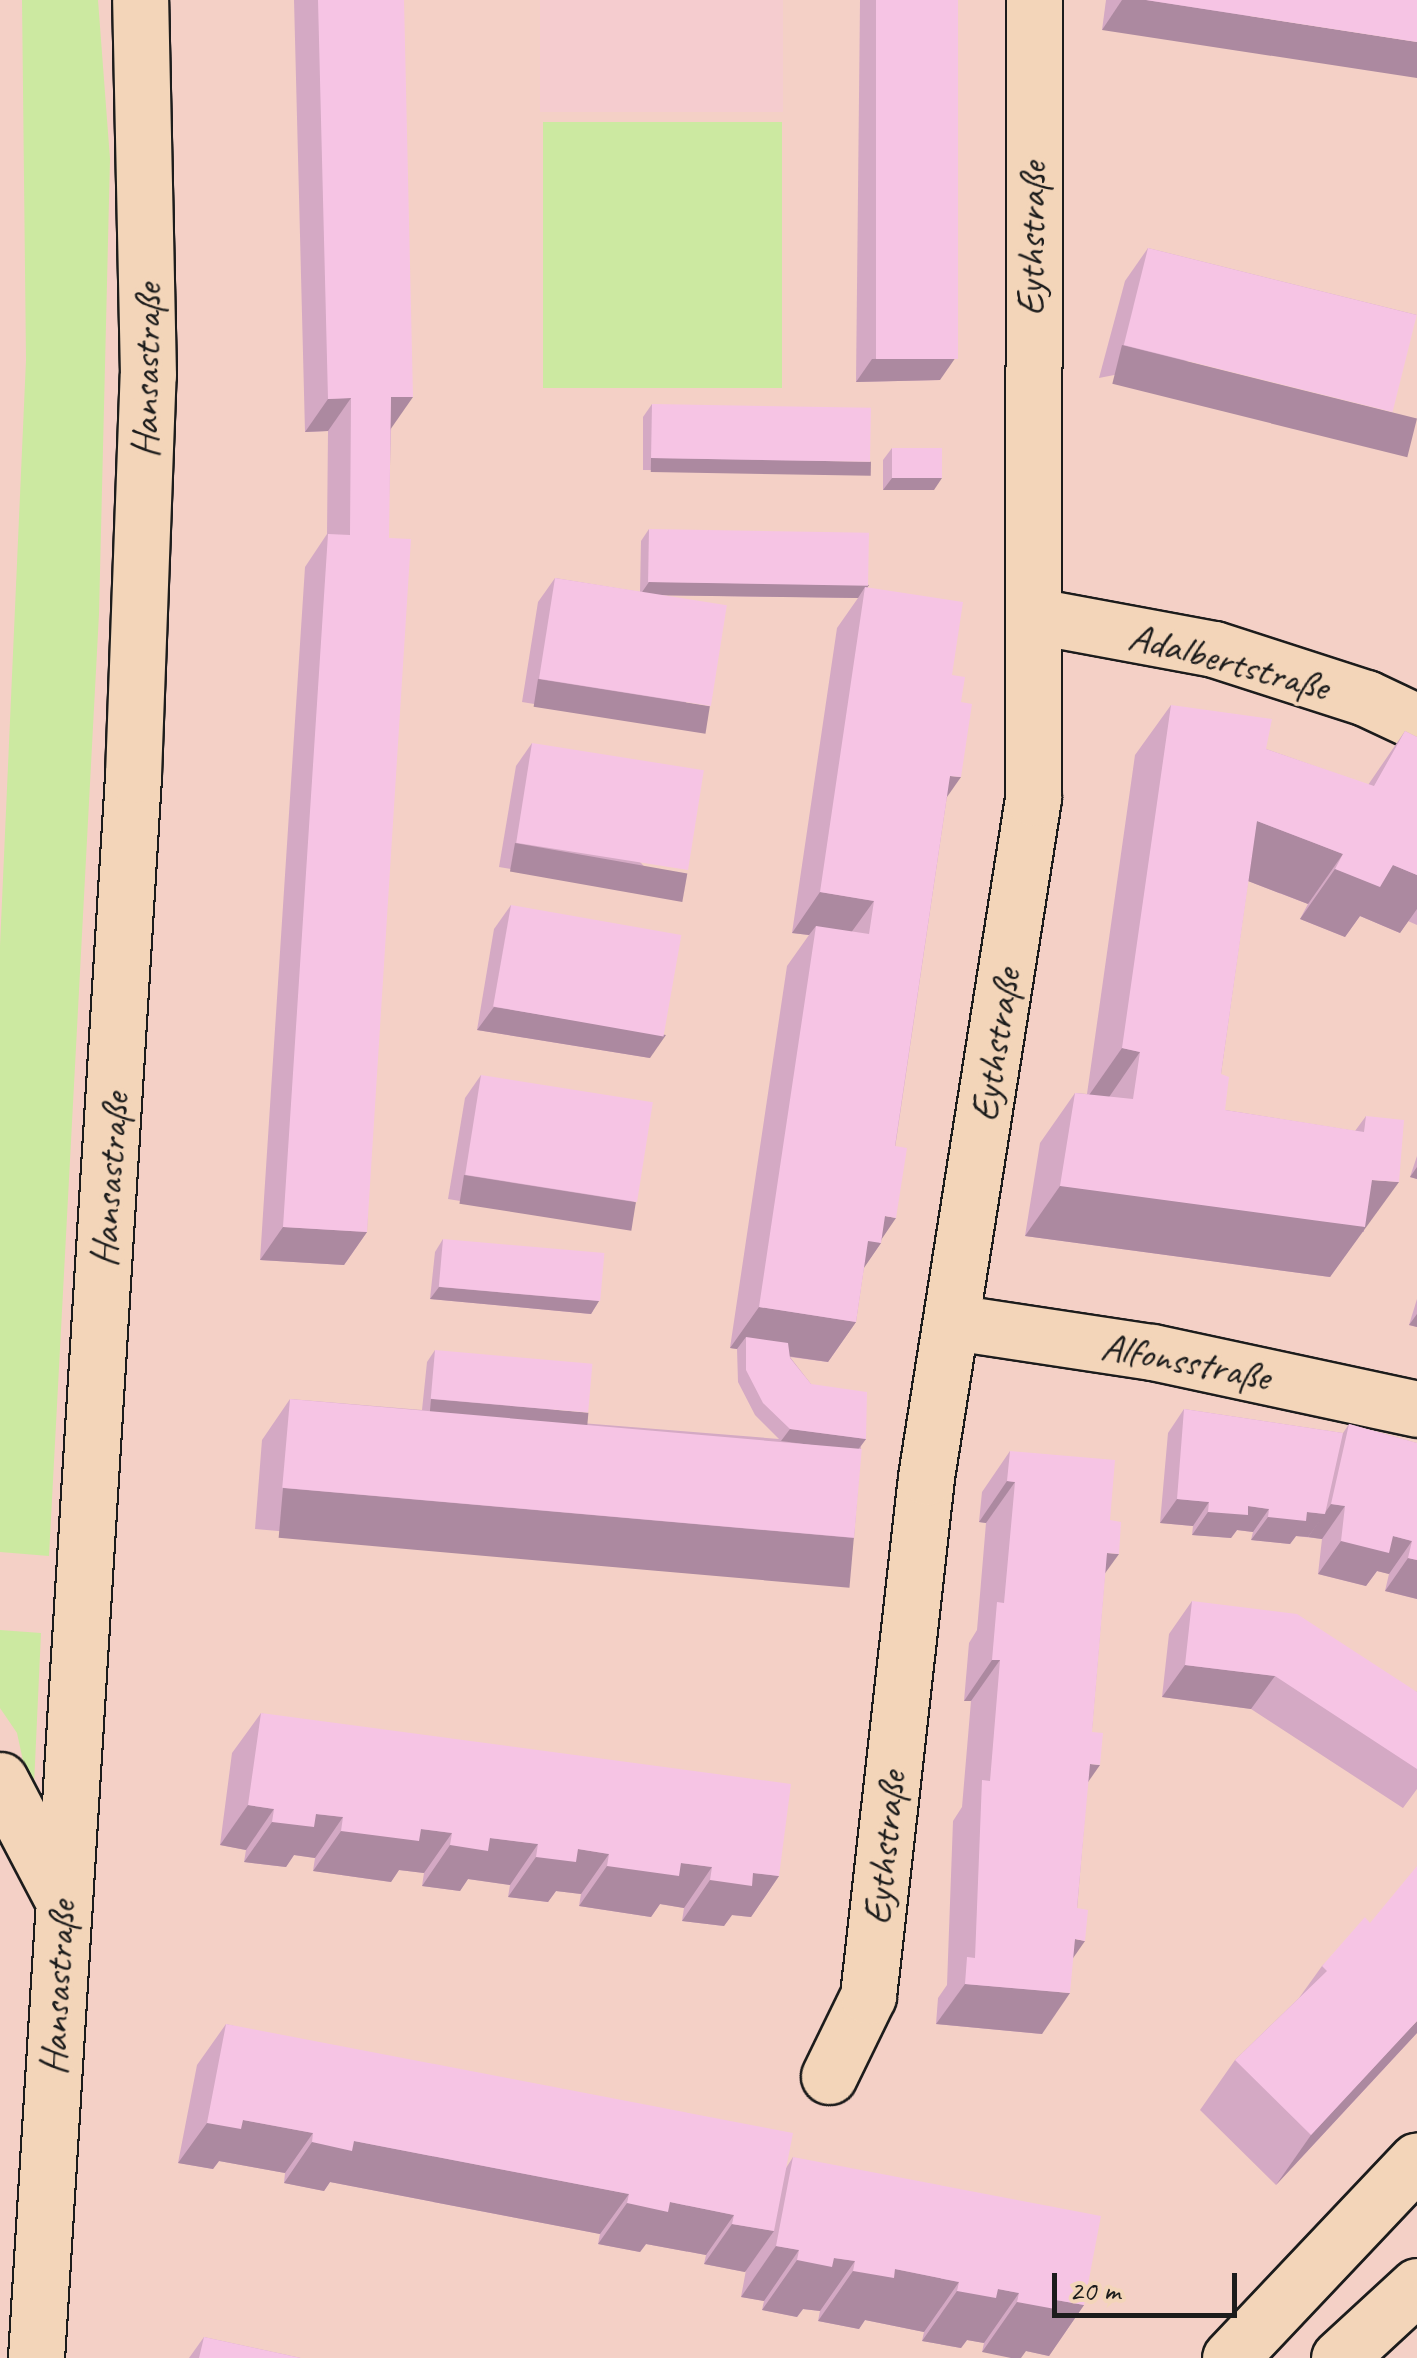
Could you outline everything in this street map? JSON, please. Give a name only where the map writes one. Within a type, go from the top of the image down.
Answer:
[{"type":"street","name":"Hansastraße","points":[[36,2358],[139,636],[148,375],[140,0]]},
{"type":"street","name":"Eythstraße","points":[[829,2076],[868,1996],[926,1477],[1033,798],[1036,616],[1029,515],[1034,0]]},
{"type":"street","name":"Adalbertstraße","points":[[1036,616],[1214,650],[1366,698],[1417,722]]},
{"type":"street","name":"Alfonsstraße","points":[[952,1322],[1152,1352],[1417,1409]]},
{"type":"street","points":[[0,1780],[62,1898]]},
{"type":"street","points":[[1230,2358],[1417,2160]]},
{"type":"street","points":[[1338,2358],[1417,2286]]},
{"type":"shaded area","points":[[540,0],[783,0],[783,112],[540,112]]},
{"type":"green space","points":[[22,0],[98,0],[110,159],[99,614],[49,1556],[0,1552],[0,946],[26,360]]},
{"type":"green space","points":[[543,122],[782,122],[782,388],[543,388]]},
{"type":"green space","points":[[0,1630],[41,1633],[33,1807],[17,1733],[0,1708]]},
{"type":"building","points":[[318,0],[404,0],[413,397],[391,397],[389,538],[411,539],[367,1232],[283,1227],[328,534],[350,535],[351,398],[328,399]]},
{"type":"building","points":[[876,0],[958,0],[958,359],[876,359]]},
{"type":"building","points":[[1146,0],[1417,0],[1417,42]]},
{"type":"building","points":[[1148,248],[1417,315],[1393,412],[1124,345]]},
{"type":"building","points":[[652,404],[871,408],[870,462],[651,458]]},
{"type":"building","points":[[892,448],[942,448],[942,478],[892,478]]},
{"type":"building","points":[[649,529],[869,533],[868,586],[648,582]]},
{"type":"building","points":[[555,578],[727,605],[711,706],[539,679]]},
{"type":"building","points":[[865,587],[963,602],[952,675],[965,677],[961,702],[972,704],[961,777],[950,776],[895,1146],[907,1148],[896,1218],[885,1216],[881,1243],[868,1241],[856,1322],[759,1307],[816,926],[869,934],[874,901],[820,892]]},
{"type":"building","points":[[1171,705],[1272,719],[1266,749],[1374,786],[1405,731],[1417,737],[1417,875],[1393,865],[1380,887],[1335,869],[1343,854],[1257,821],[1221,1074],[1229,1077],[1225,1110],[1364,1132],[1366,1116],[1404,1120],[1399,1182],[1372,1180],[1365,1227],[1060,1186],[1075,1093],[1133,1099],[1140,1052],[1122,1048]]},
{"type":"building","points":[[532,743],[704,770],[688,870],[516,843]]},
{"type":"building","points":[[511,905],[681,935],[663,1036],[493,1006]]},
{"type":"building","points":[[481,1075],[653,1102],[637,1202],[465,1175]]},
{"type":"building","points":[[443,1239],[604,1253],[600,1301],[439,1287]]},
{"type":"building","points":[[746,1337],[788,1343],[790,1358],[811,1384],[867,1392],[866,1439],[790,1429],[763,1403],[746,1370]]},
{"type":"building","points":[[435,1350],[592,1364],[588,1413],[431,1399]]},
{"type":"building","points":[[290,1399],[862,1449],[854,1538],[282,1488]]},
{"type":"building","points":[[1184,1409],[1343,1433],[1325,1514],[1307,1512],[1306,1521],[1268,1517],[1269,1509],[1248,1506],[1248,1515],[1208,1512],[1209,1502],[1177,1499]]},
{"type":"building","points":[[1349,1424],[1417,1443],[1417,1560],[1408,1558],[1412,1541],[1393,1536],[1389,1553],[1341,1541],[1345,1506],[1331,1504]]},
{"type":"building","points":[[1010,1451],[1115,1460],[1110,1520],[1121,1522],[1119,1554],[1107,1553],[1092,1732],[1103,1733],[1100,1765],[1090,1764],[1077,1908],[1088,1910],[1085,1941],[1075,1939],[1070,1993],[965,1984],[967,1957],[975,1958],[982,1780],[990,1781],[1000,1660],[992,1660],[997,1602],[1004,1603],[1015,1482],[1007,1481]]},
{"type":"building","points":[[1192,1601],[1297,1614],[1417,1692],[1417,1769],[1275,1676],[1185,1665]]},
{"type":"building","points":[[261,1713],[791,1784],[779,1876],[753,1873],[752,1886],[710,1880],[712,1867],[681,1863],[679,1876],[607,1866],[609,1854],[578,1849],[576,1862],[536,1857],[538,1844],[490,1838],[488,1851],[450,1845],[452,1833],[421,1829],[419,1841],[341,1831],[343,1817],[316,1814],[314,1827],[272,1822],[274,1809],[248,1805]]},
{"type":"building","points":[[1417,1866],[1417,2021],[1311,2135],[1235,2060],[1327,1971],[1322,1966],[1365,1917],[1370,1923]]},
{"type":"building","points":[[226,2024],[793,2133],[774,2231],[732,2224],[734,2215],[670,2202],[668,2212],[627,2203],[629,2194],[354,2141],[352,2151],[312,2142],[313,2133],[243,2120],[241,2129],[207,2123]]},
{"type":"building","points":[[793,2157],[1101,2216],[1084,2305],[1056,2300],[1055,2309],[1017,2302],[1019,2293],[998,2289],[996,2298],[957,2291],[959,2282],[895,2269],[894,2278],[853,2271],[855,2261],[834,2258],[832,2267],[797,2260],[799,2250],[776,2246]]},
{"type":"building","points":[[204,2337],[301,2358],[199,2358]]}]
